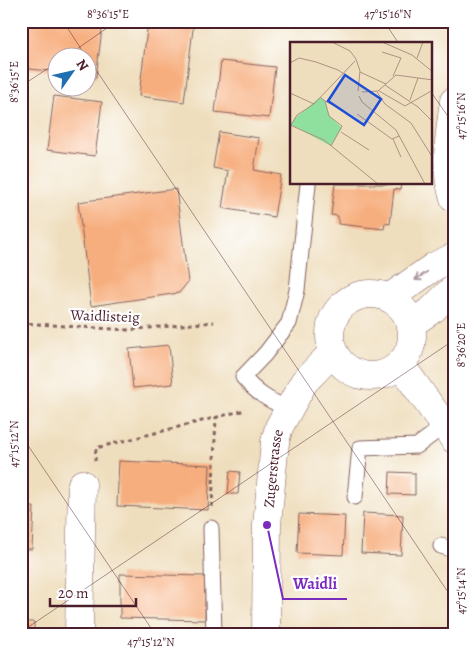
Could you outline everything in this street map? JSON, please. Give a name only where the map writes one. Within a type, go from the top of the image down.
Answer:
[{"type":"main road","points":[[454,101],[447,155],[450,187],[454,198]]},
{"type":"main road","points":[[389,298],[436,266],[454,257]]},
{"type":"main road","points":[[410,324],[433,309],[454,288]]},
{"type":"main road","points":[[364,294],[377,294],[389,298],[406,313],[410,324],[411,345],[400,364],[391,371],[381,375],[364,375],[348,369],[339,362],[333,352],[330,340],[330,327],[335,315],[352,298],[364,294]]},
{"type":"main road","name":"Zugerstrasse","points":[[266,634],[267,525],[274,451],[279,427],[304,382],[333,352]]},
{"type":"main road","points":[[400,364],[449,432]]},
{"type":"main road","points":[[79,634],[82,484]]},
{"type":"lane","points":[[288,409],[264,398],[243,377],[265,354],[289,322],[297,290],[308,185]]},
{"type":"lane","points":[[355,497],[360,448],[417,446],[449,432]]},
{"type":"lane","points":[[211,528],[214,634]]},
{"type":"path","name":"Waidlisteig","points":[[23,323],[127,330],[214,322]]},
{"type":"path","points":[[96,448],[245,410]]},
{"type":"path","points":[[211,528],[216,417]]},
{"type":"building","points":[[21,21],[103,21],[98,61],[98,48],[48,48],[48,71],[21,68]]},
{"type":"building","points":[[148,21],[194,21],[184,102],[139,96]]},
{"type":"building","points":[[221,61],[275,67],[269,118],[215,112]]},
{"type":"building","points":[[54,98],[102,102],[95,156],[47,150]]},
{"type":"building","points":[[219,132],[259,138],[254,170],[281,175],[274,217],[222,208],[228,171],[213,168]]},
{"type":"building","points":[[335,185],[401,185],[400,190],[394,189],[390,224],[385,223],[384,229],[338,224],[338,216],[331,215]]},
{"type":"building","points":[[176,189],[188,282],[179,293],[91,306],[78,202]]},
{"type":"building","points":[[169,345],[173,384],[133,388],[129,349]]},
{"type":"building","points":[[119,461],[210,465],[208,510],[117,506]]},
{"type":"building","points":[[230,471],[240,472],[238,494],[228,494]]},
{"type":"building","points":[[390,472],[415,473],[415,495],[389,494]]},
{"type":"building","points":[[21,507],[34,507],[32,549],[21,549]]},
{"type":"building","points":[[363,513],[403,515],[401,555],[361,553]]},
{"type":"building","points":[[299,514],[345,516],[343,555],[297,553]]},
{"type":"building","points":[[120,574],[205,576],[205,620],[120,618]]},
{"type":"building","points":[[21,622],[34,622],[34,634],[21,634]]},
{"type":"place","name":"Waidli","points":[[267,525]]}]
